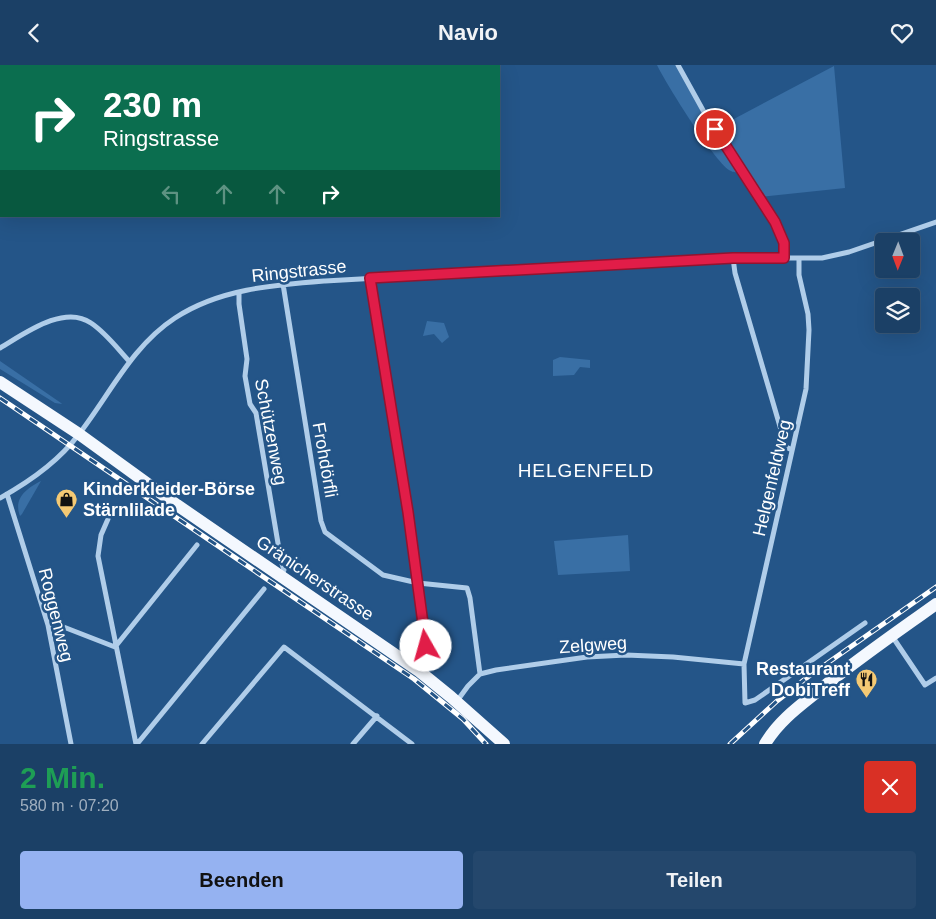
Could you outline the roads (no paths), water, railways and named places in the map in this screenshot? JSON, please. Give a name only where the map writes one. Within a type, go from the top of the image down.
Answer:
[{"type":"main road","name":"Gränicherstrasse","points":[[0,382],[79,434],[177,505],[424,675],[457,701],[504,744]]},
{"type":"main road","points":[[765,744],[771,733],[787,716],[856,661],[936,605]]},
{"type":"street","points":[[678,65],[704,112],[775,222],[784,243],[784,258]]},
{"type":"street","name":"Ringstrasse","points":[[0,499],[37,475],[70,445],[129,361],[175,317],[203,303],[239,291],[283,284],[370,278],[733,258],[822,258],[841,254],[936,222]]},
{"type":"street","points":[[733,258],[735,273],[786,447],[792,450]]},
{"type":"street","name":"Helgenfeldweg","points":[[800,259],[799,275],[808,314],[809,357],[806,389],[744,665],[745,703],[755,700],[865,623]]},
{"type":"street","points":[[370,278],[418,583],[428,662],[428,669],[424,675]]},
{"type":"street","name":"Frohdörfli","points":[[283,284],[320,513],[325,533],[383,575],[418,583],[467,588],[480,674]]},
{"type":"street","name":"Schützenweg","points":[[239,291],[239,304],[247,359],[245,376],[250,404],[256,413],[284,570],[281,576]]},
{"type":"street","points":[[0,348],[52,320],[64,316],[75,316],[83,318],[99,328],[129,361]]},
{"type":"street","name":"Roggenweg","points":[[7,494],[48,625],[71,744]]},
{"type":"street","points":[[108,519],[101,535],[98,556],[115,635],[115,647],[137,744]]},
{"type":"street","points":[[115,647],[197,545]]},
{"type":"street","points":[[137,744],[264,589]]},
{"type":"street","points":[[48,625],[61,626],[115,647]]},
{"type":"street","points":[[892,635],[925,685],[936,678]]},
{"type":"street","points":[[202,744],[284,647],[412,744]]},
{"type":"street","name":"Zelgweg","points":[[480,674],[596,656],[673,657],[744,665]]},
{"type":"street","points":[[457,701],[480,674]]},
{"type":"street","points":[[353,744],[377,716]]},
{"type":"railway","points":[[0,398],[414,679],[463,719],[486,744]]},
{"type":"railway","points":[[730,744],[777,701],[809,676],[936,587]]},
{"type":"place","name":"Kinderkleider-Börse Stärnlilade","points":[[67,518]]},
{"type":"place","name":"Restaurant DobiTreff","points":[[866,698]]},
{"type":"district","name":"HELGENFELD","points":[[586,470]]}]
